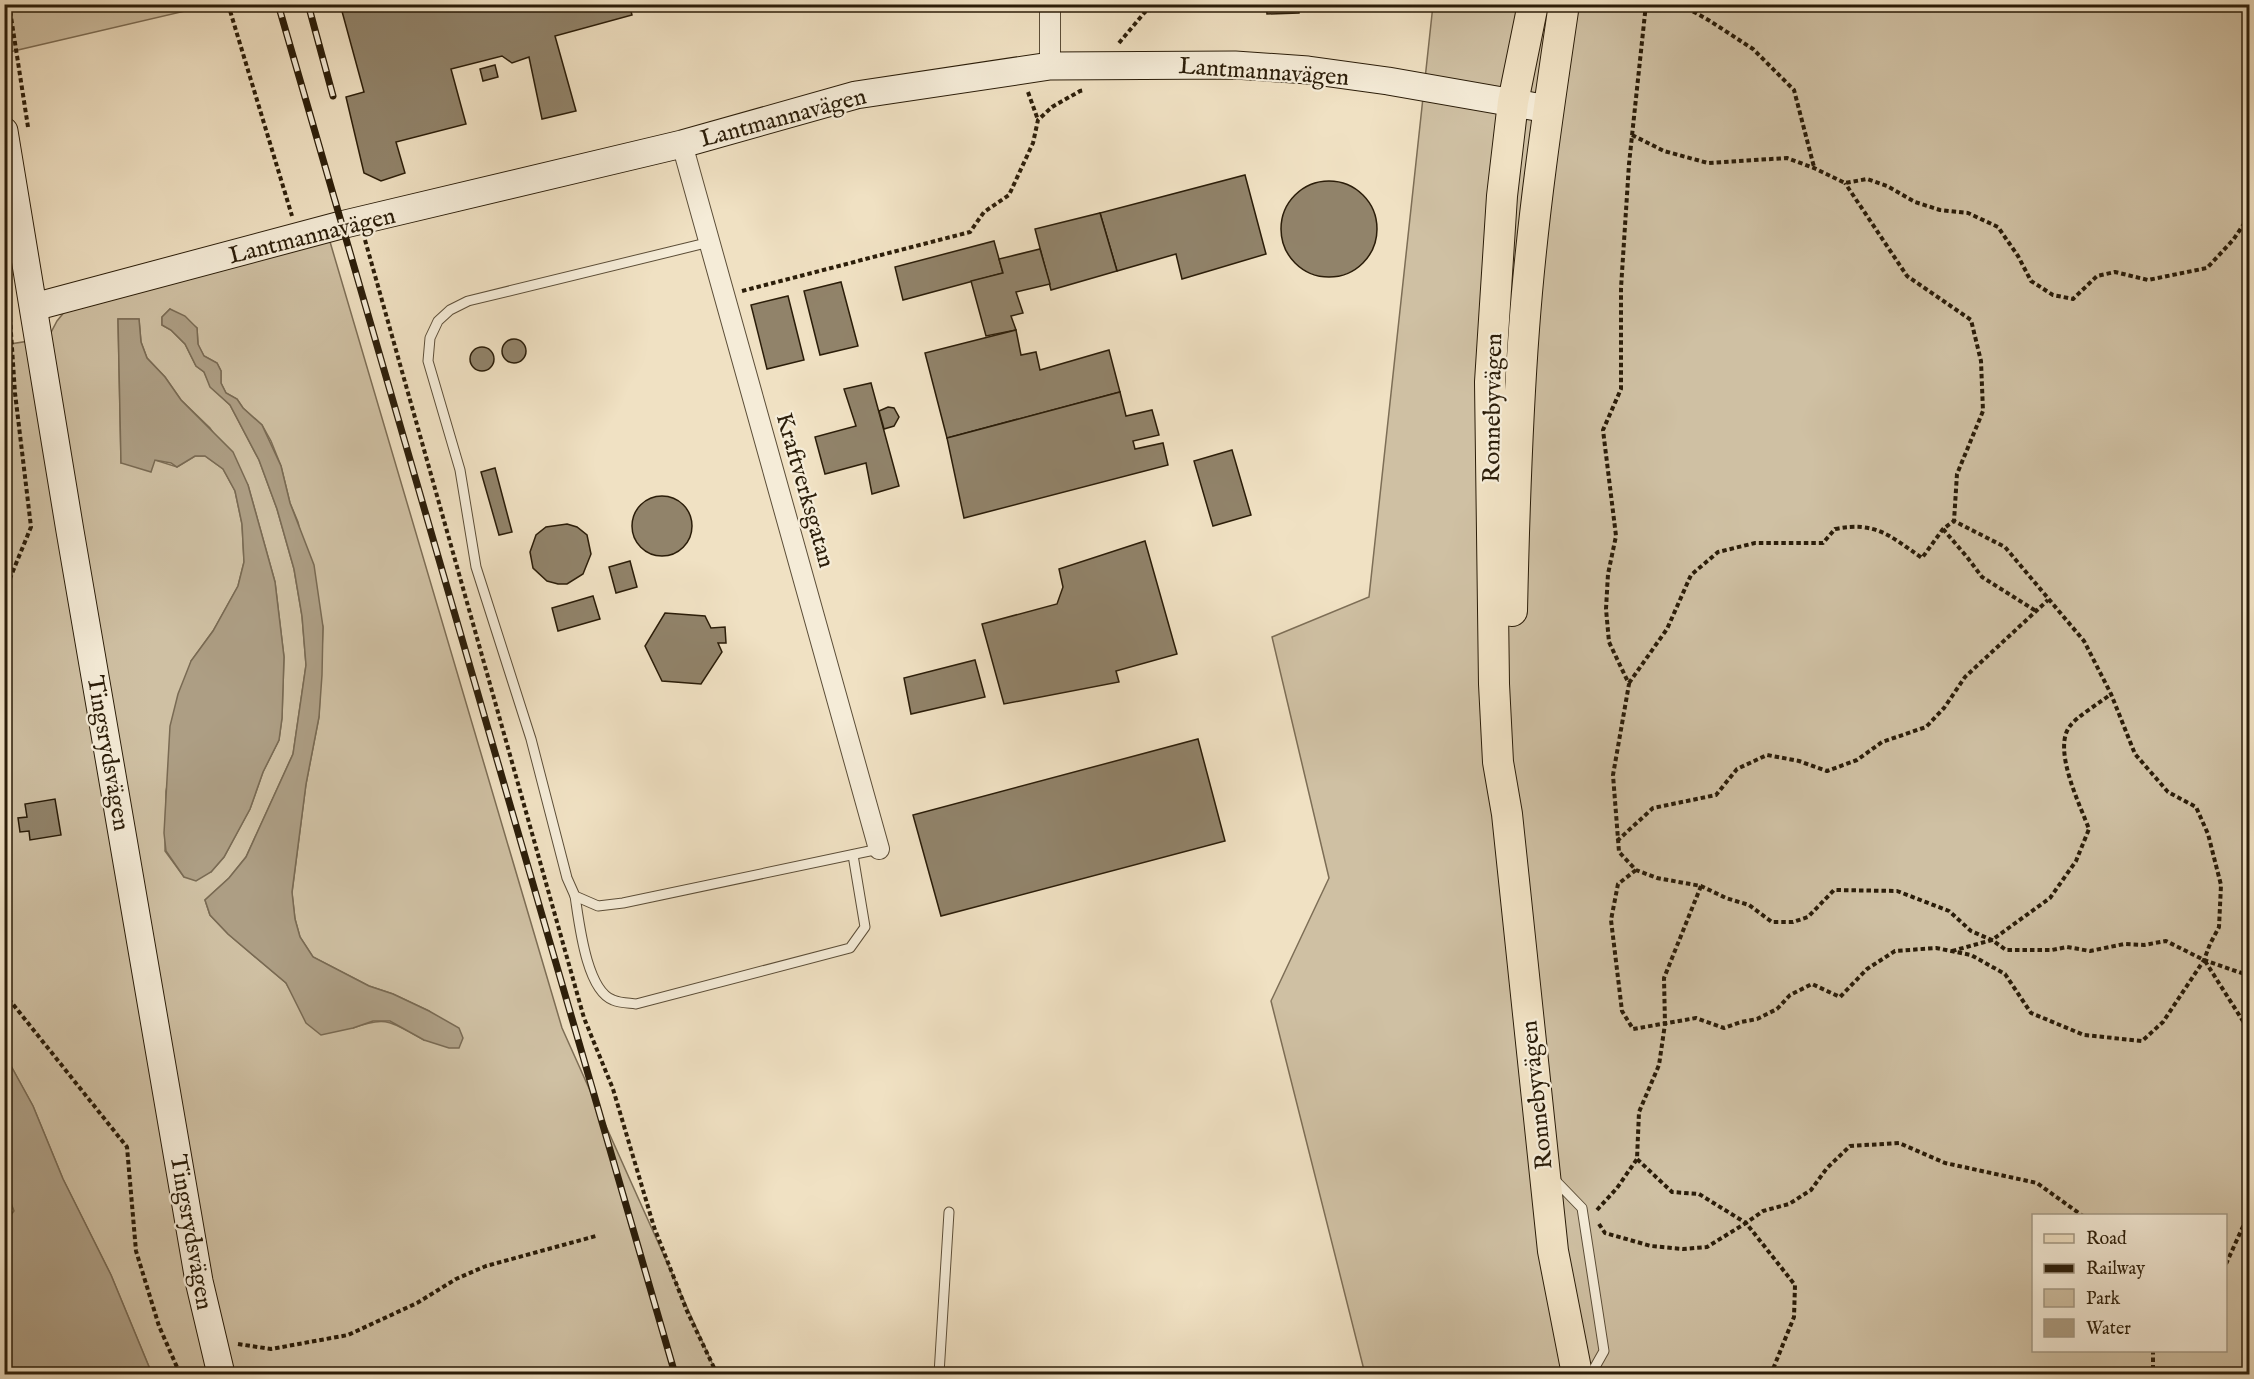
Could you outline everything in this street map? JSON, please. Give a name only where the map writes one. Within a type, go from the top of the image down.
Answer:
[{"type":"main road","name":"Ronnebyvägen","points":[[1533,4],[1513,102],[1502,196],[1490,382],[1494,684],[1498,762],[1507,814],[1553,1251],[1577,1374]]},
{"type":"main road","name":"Ronnebyvägen","points":[[1507,814],[1513,763],[1510,696],[1515,490],[1524,328],[1548,109],[1564,4]]},
{"type":"street","points":[[1039,68],[1050,4]]},
{"type":"street","name":"Lantmannavägen","points":[[34,307],[341,225],[682,144],[856,95],[1039,68],[1102,65],[1235,65],[1308,70],[1388,81],[1548,109]]},
{"type":"street","name":"Tingsrydsvägen","points":[[4,131],[199,1281],[221,1374]]},
{"type":"street","name":"Kraftverksgatan","points":[[682,144],[879,849]]},
{"type":"lane","points":[[710,242],[468,301],[450,310],[438,321],[430,338],[428,361],[460,470],[476,567],[531,739],[567,878],[575,896],[584,952],[596,982],[611,1000],[636,1004],[850,948],[865,927],[853,855]]},
{"type":"lane","points":[[575,896],[598,906],[623,903],[879,849]]},
{"type":"lane","points":[[1544,1170],[1582,1208],[1604,1351],[1591,1374]]},
{"type":"lane","points":[[939,1374],[949,1212]]},
{"type":"path","points":[[228,4],[299,238]]},
{"type":"path","points":[[1629,684],[1609,642],[1606,609],[1608,574],[1616,536],[1603,430],[1621,389],[1621,288],[1632,135],[1646,4]]},
{"type":"path","points":[[1680,4],[1753,49],[1794,90],[1814,168]]},
{"type":"path","points":[[1038,120],[1052,107],[1080,91],[1093,89],[1102,65],[1145,12],[1153,9],[1181,8]]},
{"type":"path","points":[[725,296],[970,232],[984,212],[1009,195],[1033,143],[1038,120],[1028,95],[1039,68]]},
{"type":"path","points":[[1632,135],[1664,151],[1708,163],[1787,158],[1845,183],[1907,276],[1971,320],[1982,361],[1983,411],[1958,474],[1954,521],[1943,529],[1922,558],[1884,532],[1856,525],[1835,529],[1823,543],[1755,543],[1718,552],[1691,575],[1667,629],[1629,684],[1613,775],[1619,852],[1636,870],[1657,878],[1701,886],[1726,898],[1749,905],[1772,921],[1792,922],[1808,917],[1834,890],[1897,891],[1949,911],[1971,931],[1992,940],[2006,950],[2052,950],[2067,947],[2090,951],[2124,944],[2145,945],[2166,941],[2204,960],[2250,976]]},
{"type":"path","points":[[1845,183],[1868,179],[1887,186],[1915,202],[1940,210],[1968,213],[1998,227],[2018,256],[2031,281],[2053,295],[2073,299],[2097,276],[2115,272],[2148,280],[2207,268],[2234,240],[2250,215]]},
{"type":"path","points":[[360,222],[584,1018],[614,1089],[654,1227],[687,1311],[717,1374]]},
{"type":"path","points":[[4,593],[31,527],[15,393],[9,318],[34,307]]},
{"type":"path","points":[[1636,870],[1618,884],[1611,920],[1622,1011],[1633,1029],[1696,1018],[1724,1028],[1757,1019],[1777,1009],[1790,995],[1812,984],[1840,997],[1868,969],[1895,951],[1936,948],[1971,955],[2005,974],[2031,1013],[2084,1035],[2142,1041],[2163,1022],[2204,960],[2219,927],[2221,885],[2208,834],[2196,807],[2168,792],[2135,754],[2111,694],[2084,641],[2005,547],[1954,521]]},
{"type":"path","points":[[1943,529],[1982,577],[2036,610]]},
{"type":"path","points":[[1617,841],[1653,808],[1716,795],[1737,769],[1767,755],[1799,761],[1827,771],[1857,760],[1882,742],[1926,727],[1944,708],[1965,677],[2048,600]]},
{"type":"path","points":[[1951,951],[1992,940],[2050,898],[2076,861],[2089,829],[2072,787],[2063,748],[2069,726],[2111,694]]},
{"type":"path","points":[[1701,886],[1664,978],[1665,1024],[1659,1065],[1639,1112],[1637,1159],[1617,1188],[1597,1209],[1599,1223],[1605,1233],[1651,1246],[1683,1249],[1707,1247],[1763,1211],[1790,1204],[1812,1190],[1827,1168],[1850,1146],[1899,1143],[1945,1163],[2037,1184],[2082,1214]]},
{"type":"path","points":[[2204,960],[2250,1036]]},
{"type":"path","points":[[4,993],[127,1147],[136,1251],[159,1326],[180,1374]]},
{"type":"path","points":[[1637,1159],[1672,1192],[1699,1194],[1746,1223],[1795,1285],[1794,1317],[1771,1374]]},
{"type":"path","points":[[2227,1262],[2250,1211]]},
{"type":"path","points":[[213,1341],[271,1349],[348,1335],[486,1266],[596,1236]]},
{"type":"path","points":[[2153,1352],[2153,1374]]},
{"type":"green space","points":[[5,4],[211,4],[211,5],[5,53]]},
{"type":"green space","points":[[1433,5],[2249,5],[2249,1374],[1365,1374],[1271,1001],[1329,878],[1272,637],[1369,597]]},
{"type":"green space","points":[[328,235],[562,1028],[717,1374],[152,1374],[111,1275],[63,1179],[33,1106],[5,1055],[4,345],[48,338],[57,321],[70,305]],"holes":[[[170,309],[197,328],[198,345],[204,356],[217,363],[221,371],[221,383],[226,393],[237,399],[243,408],[262,425],[271,441],[298,522],[323,627],[319,717],[306,784],[292,893],[300,937],[313,957],[369,986],[393,994],[429,1011],[424,1040],[397,1025],[383,1021],[353,1028],[295,998],[286,983],[228,934],[210,915],[205,900],[229,878],[246,857],[293,754],[306,665],[302,616],[294,569],[277,509],[259,460],[230,405],[211,387],[204,372],[196,366],[185,344],[171,330],[162,325],[162,317]],[[118,319],[139,319],[141,342],[147,358],[165,377],[181,400],[210,428],[248,485],[275,582],[284,657],[279,740],[263,772],[250,809],[224,857],[211,872],[184,877],[165,851],[166,791],[191,661],[213,631],[238,586],[244,562],[242,524],[235,491],[223,469],[205,456],[195,456],[177,467],[155,460],[121,463]]]},
{"type":"green space","points":[[4,1188],[14,1211],[5,1223],[4,1223]]},
{"type":"water","points":[[170,309],[185,316],[197,328],[198,344],[204,356],[217,363],[221,371],[221,383],[226,393],[237,399],[243,408],[262,425],[281,466],[290,503],[314,565],[323,627],[322,675],[319,717],[306,784],[292,892],[300,937],[313,957],[369,986],[393,994],[429,1011],[459,1028],[463,1038],[459,1048],[449,1048],[424,1040],[390,1021],[373,1021],[321,1035],[306,1023],[286,983],[228,934],[210,915],[205,900],[229,878],[246,857],[293,754],[306,665],[302,616],[294,569],[277,509],[259,460],[230,405],[210,387],[204,372],[196,366],[185,344],[171,330],[162,325],[162,317]]},
{"type":"water","points":[[118,319],[139,319],[141,342],[147,358],[165,377],[181,400],[233,452],[248,485],[275,582],[284,657],[279,740],[263,772],[250,809],[224,857],[211,872],[196,881],[184,877],[166,851],[164,833],[170,726],[178,694],[191,661],[213,631],[238,586],[244,562],[242,524],[235,491],[223,469],[205,456],[195,456],[177,467],[171,463],[155,460],[151,472],[121,463]]},
{"type":"water","points":[[5,1055],[33,1106],[63,1179],[111,1275],[152,1374],[5,1374],[5,1223],[14,1211],[5,1188]]},
{"type":"building","points":[[340,4],[629,4],[632,15],[555,36],[576,111],[542,119],[529,57],[512,63],[502,56],[451,69],[466,124],[396,142],[405,173],[381,181],[364,173],[346,97],[364,92]]},
{"type":"building","points":[[1266,4],[1299,4],[1299,13],[1267,14]]},
{"type":"building","points":[[495,65],[498,77],[483,81],[480,69]]},
{"type":"building","points":[[1245,175],[1266,254],[1182,279],[1176,254],[1117,271],[1100,213]]},
{"type":"building","points":[[1329,181],[1347,185],[1363,195],[1373,211],[1377,229],[1373,247],[1363,263],[1347,273],[1329,277],[1311,273],[1295,263],[1285,247],[1281,229],[1285,211],[1295,195],[1311,185]]},
{"type":"building","points":[[1100,213],[1117,271],[1051,290],[1035,229]]},
{"type":"building","points":[[994,241],[1003,273],[903,300],[895,267]]},
{"type":"building","points":[[1040,249],[1050,284],[1016,292],[1023,313],[1011,316],[1016,330],[986,336],[971,281],[1003,273],[999,259]]},
{"type":"building","points":[[841,282],[858,346],[820,355],[804,291]]},
{"type":"building","points":[[788,296],[804,360],[767,369],[751,305]]},
{"type":"building","points":[[1016,330],[1021,355],[1036,352],[1040,370],[1109,350],[1120,392],[947,438],[925,353]]},
{"type":"building","points":[[514,339],[523,342],[526,351],[523,360],[514,363],[505,360],[502,351],[505,342]]},
{"type":"building","points":[[482,347],[491,350],[494,359],[491,368],[482,371],[473,368],[470,359],[473,350]]},
{"type":"building","points":[[871,383],[899,486],[872,494],[866,463],[825,474],[815,437],[856,426],[844,389]]},
{"type":"building","points":[[1120,392],[1126,416],[1152,410],[1159,435],[1133,441],[1135,449],[1163,443],[1168,465],[964,518],[947,438]]},
{"type":"building","points":[[888,407],[894,408],[899,417],[894,426],[884,429],[879,411]]},
{"type":"building","points":[[1232,450],[1251,515],[1213,526],[1194,461]]},
{"type":"building","points":[[495,468],[512,532],[499,535],[481,472]]},
{"type":"building","points":[[656,496],[668,496],[679,501],[687,509],[692,526],[690,538],[679,551],[668,556],[656,556],[645,551],[637,543],[632,532],[632,520],[637,509],[645,501]]},
{"type":"building","points":[[567,524],[577,527],[587,535],[591,554],[583,574],[567,584],[558,584],[547,581],[533,568],[530,552],[536,535],[546,527]]},
{"type":"building","points":[[1145,541],[1177,654],[1116,671],[1119,682],[1004,704],[982,624],[1057,604],[1063,587],[1059,569]]},
{"type":"building","points":[[630,561],[637,587],[616,593],[609,567]]},
{"type":"building","points":[[593,596],[600,619],[558,631],[552,608]]},
{"type":"building","points":[[665,613],[705,616],[711,628],[725,627],[726,643],[718,643],[722,652],[701,684],[662,681],[645,646]]},
{"type":"building","points":[[975,660],[985,697],[911,714],[904,678]]},
{"type":"building","points":[[1198,739],[1225,841],[941,916],[913,815]]},
{"type":"building","points":[[55,799],[61,835],[30,840],[29,831],[20,832],[18,818],[27,817],[25,804]]},
{"type":"railway","points":[[278,4],[675,1374]]},
{"type":"railway","points":[[308,4],[333,96]]}]
